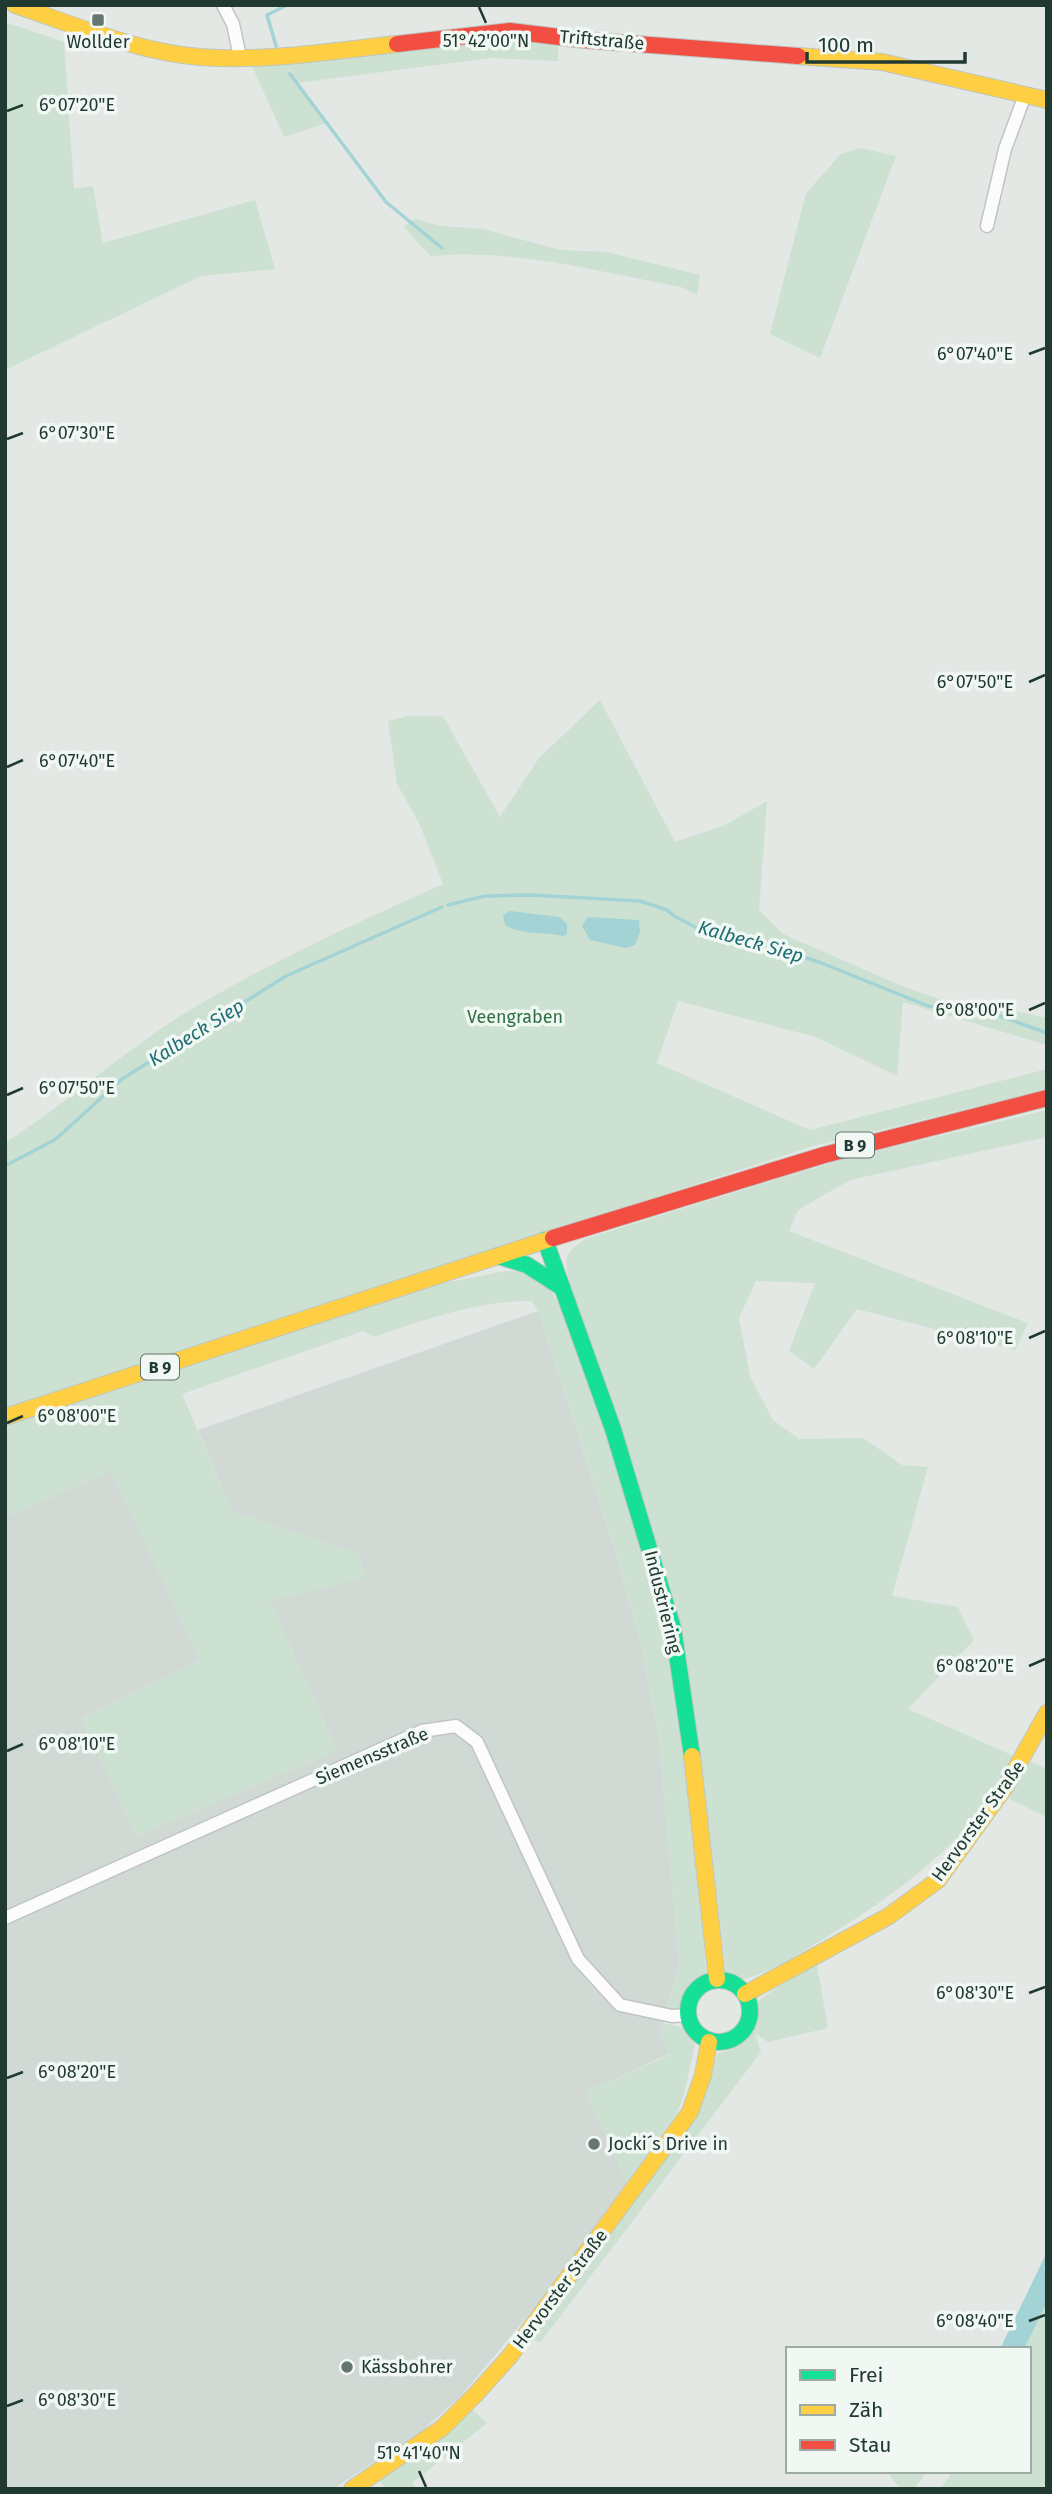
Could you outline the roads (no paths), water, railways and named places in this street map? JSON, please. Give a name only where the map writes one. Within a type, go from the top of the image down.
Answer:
[{"type":"street","name":"Triftstraße","points":[[15,5],[171,54],[281,57],[510,31],[584,40],[882,62],[1047,100]]},
{"type":"street","points":[[223,5],[233,24],[240,57]]},
{"type":"street","points":[[987,226],[1005,149],[1025,95]]},
{"type":"street","name":"B 9","points":[[5,1417],[545,1240],[851,1146],[954,1118],[1047,1098]]},
{"type":"street","name":"Industriering","points":[[545,1240],[613,1429],[673,1628],[692,1751],[717,1979]]},
{"type":"street","points":[[498,1256],[527,1265],[561,1287]]},
{"type":"street","name":"Hervorster Straße","points":[[745,1994],[838,1942],[870,1928],[932,1886],[951,1865],[1016,1773],[1047,1713]]},
{"type":"street","name":"Siemensstraße","points":[[5,1919],[422,1731],[456,1727],[477,1742],[578,1959],[620,2005],[673,2016],[687,2015]]},
{"type":"street","points":[[717,1979],[734,1983],[745,1994],[751,2014],[744,2031],[728,2042],[709,2042],[694,2032],[687,2015],[689,1998],[700,1985],[717,1979]]},
{"type":"street","name":"Hervorster Straße","points":[[352,2489],[442,2428],[510,2356],[690,2112],[703,2074],[709,2042]]},
{"type":"water","points":[[510,911],[560,917],[567,924],[567,934],[563,936],[525,932],[511,928],[505,925],[503,915]]},
{"type":"water","points":[[588,917],[639,920],[640,932],[635,945],[626,948],[590,940],[582,926]]},
{"type":"water","points":[[1047,2252],[1047,2303],[1025,2347],[1001,2347]]},
{"type":"waterway","points":[[276,46],[267,15],[287,5]]},
{"type":"waterway","points":[[290,74],[386,202],[442,248]]},
{"type":"waterway","name":"Kalbeck Siep","points":[[448,905],[485,896],[531,895],[640,901],[667,910],[703,931],[724,930],[819,962],[928,1006],[1000,1016],[1047,1033]]},
{"type":"waterway","name":"Kalbeck Siep","points":[[5,1166],[56,1139],[122,1079],[286,976],[442,907]]},
{"type":"place","name":"Wollder","points":[[98,20]]},
{"type":"place","name":"Jocki´s Drive in","points":[[594,2144]]},
{"type":"place","name":"Kässbohrer","points":[[347,2367]]},
{"type":"park label","name":"Veengraben","points":[[515,1017]]}]
